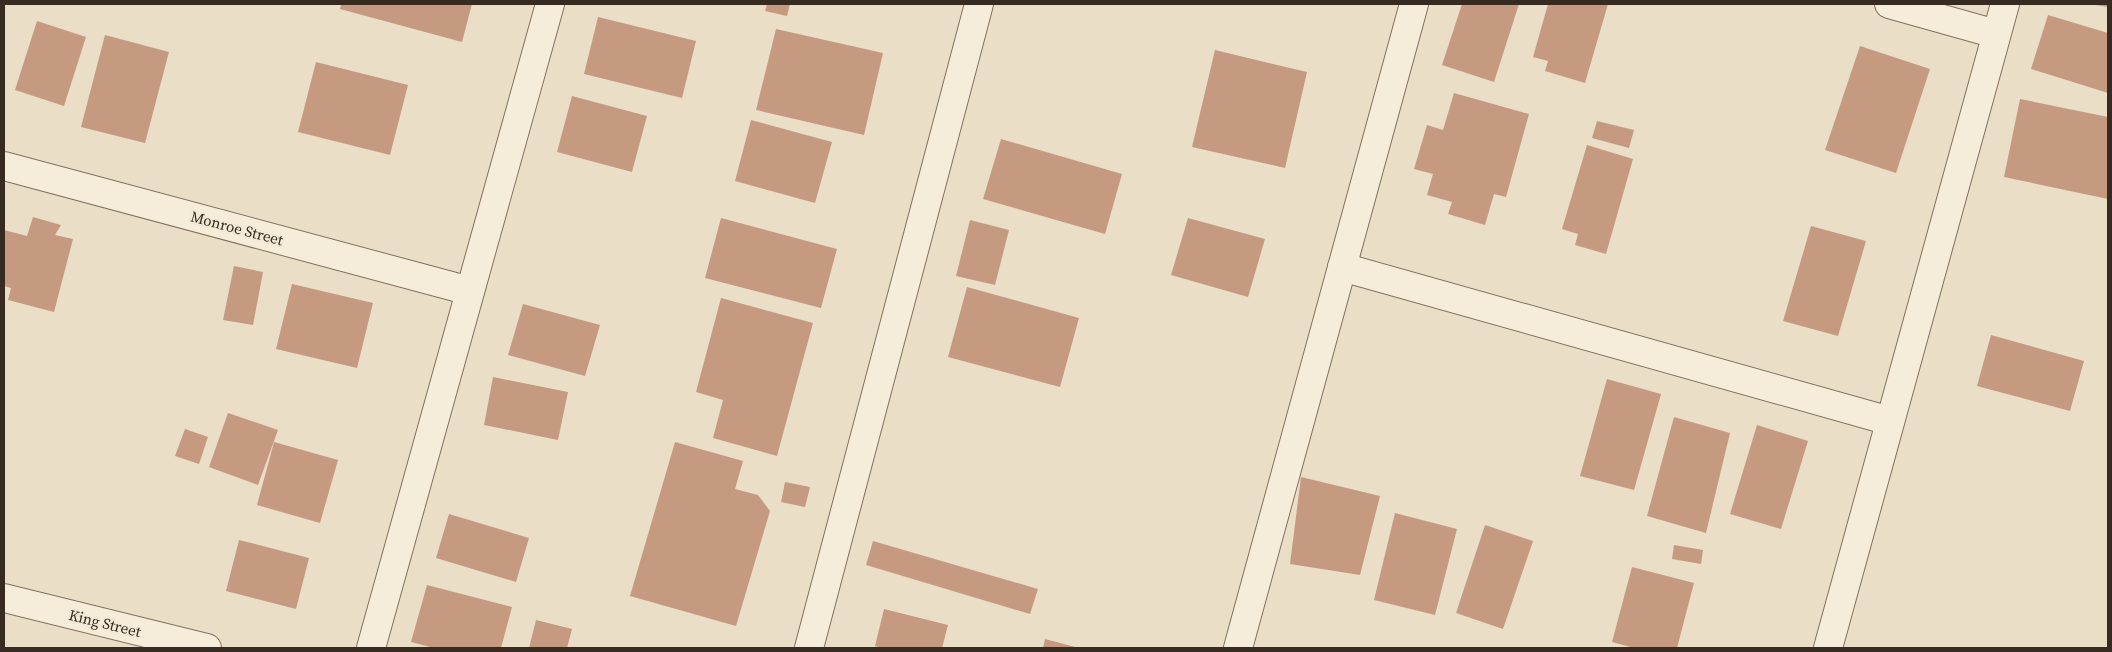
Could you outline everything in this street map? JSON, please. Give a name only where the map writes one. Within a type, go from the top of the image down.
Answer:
[{"type":"street","points":[[371,648],[550,4]]},
{"type":"street","points":[[809,648],[979,4]]},
{"type":"street","points":[[1238,648],[1414,4]]},
{"type":"street","points":[[1889,4],[1996,34]]},
{"type":"street","points":[[1828,648],[2004,4]]},
{"type":"street","name":"Monroe Street","points":[[4,166],[470,291]]},
{"type":"street","points":[[1342,266],[1890,420]]},
{"type":"street","name":"King Street","points":[[4,598],[207,648]]},
{"type":"building","points":[[341,4],[472,4],[462,42],[340,9]]},
{"type":"building","points":[[767,4],[790,4],[787,16],[765,11]]},
{"type":"building","points":[[1462,4],[1519,4],[1494,82],[1442,65]]},
{"type":"building","points":[[1548,4],[1608,4],[1585,83],[1545,71],[1548,61],[1533,57]]},
{"type":"building","points":[[2108,4],[2108,7],[2095,5]]},
{"type":"building","points":[[2048,15],[2108,33],[2108,93],[2031,69]]},
{"type":"building","points":[[598,17],[696,41],[682,98],[584,74]]},
{"type":"building","points":[[37,21],[86,37],[64,106],[15,90]]},
{"type":"building","points":[[776,29],[883,53],[864,135],[756,110]]},
{"type":"building","points":[[105,35],[169,52],[145,143],[81,127]]},
{"type":"building","points":[[1860,46],[1930,69],[1896,173],[1825,150]]},
{"type":"building","points":[[1215,50],[1307,72],[1285,168],[1192,147]]},
{"type":"building","points":[[316,62],[408,85],[390,155],[298,132]]},
{"type":"building","points":[[1454,93],[1529,114],[1506,197],[1494,194],[1485,225],[1448,214],[1452,202],[1427,195],[1433,174],[1414,169],[1427,125],[1443,130]]},
{"type":"building","points":[[572,96],[647,116],[632,172],[557,152]]},
{"type":"building","points":[[2020,99],[2108,117],[2108,199],[2004,177]]},
{"type":"building","points":[[751,120],[832,142],[815,203],[735,181]]},
{"type":"building","points":[[1597,121],[1634,130],[1629,148],[1592,138]]},
{"type":"building","points":[[1001,139],[1122,174],[1105,234],[983,199]]},
{"type":"building","points":[[1587,145],[1633,159],[1606,254],[1575,245],[1578,234],[1562,229]]},
{"type":"building","points":[[33,217],[61,225],[55,235],[73,239],[54,312],[8,300],[11,288],[4,286],[4,230],[27,236]]},
{"type":"building","points":[[721,218],[837,249],[821,308],[705,278]]},
{"type":"building","points":[[1188,218],[1265,239],[1248,297],[1171,275]]},
{"type":"building","points":[[970,220],[1009,230],[995,285],[956,276]]},
{"type":"building","points":[[1811,226],[1866,241],[1838,336],[1783,321]]},
{"type":"building","points":[[234,266],[263,272],[253,325],[223,320]]},
{"type":"building","points":[[292,284],[373,303],[357,368],[276,349]]},
{"type":"building","points":[[967,287],[1079,318],[1060,387],[948,357]]},
{"type":"building","points":[[721,298],[813,323],[777,456],[713,438],[723,400],[696,392]]},
{"type":"building","points":[[523,304],[600,325],[585,376],[508,355]]},
{"type":"building","points":[[1991,335],[2084,361],[2070,411],[1977,386]]},
{"type":"building","points":[[493,377],[568,392],[558,440],[484,425]]},
{"type":"building","points":[[1607,379],[1661,394],[1634,490],[1580,476]]},
{"type":"building","points":[[228,413],[278,430],[258,485],[209,467]]},
{"type":"building","points":[[1674,417],[1730,433],[1706,533],[1647,516]]},
{"type":"building","points":[[1757,425],[1808,441],[1781,529],[1730,514]]},
{"type":"building","points":[[185,429],[208,437],[199,464],[175,456]]},
{"type":"building","points":[[274,442],[338,460],[320,523],[257,505]]},
{"type":"building","points":[[675,442],[743,461],[735,489],[758,495],[770,511],[736,626],[630,596]]},
{"type":"building","points":[[1301,477],[1380,496],[1360,575],[1290,564]]},
{"type":"building","points":[[785,482],[810,487],[805,507],[781,502]]},
{"type":"building","points":[[1395,513],[1457,529],[1435,615],[1374,600]]},
{"type":"building","points":[[449,514],[529,538],[516,582],[436,558]]},
{"type":"building","points":[[1485,525],[1533,541],[1503,629],[1456,613]]},
{"type":"building","points":[[239,540],[309,558],[296,609],[226,591]]},
{"type":"building","points":[[873,541],[1038,589],[1030,614],[866,565]]},
{"type":"building","points":[[1674,545],[1703,550],[1701,564],[1672,559]]},
{"type":"building","points":[[1632,567],[1694,583],[1677,648],[1634,648],[1612,642]]},
{"type":"building","points":[[427,585],[512,607],[501,648],[434,648],[411,642]]},
{"type":"building","points":[[884,609],[948,625],[942,648],[882,648],[875,646]]},
{"type":"building","points":[[536,620],[572,629],[567,648],[529,648]]},
{"type":"building","points":[[1045,639],[1079,648],[1043,648]]}]
